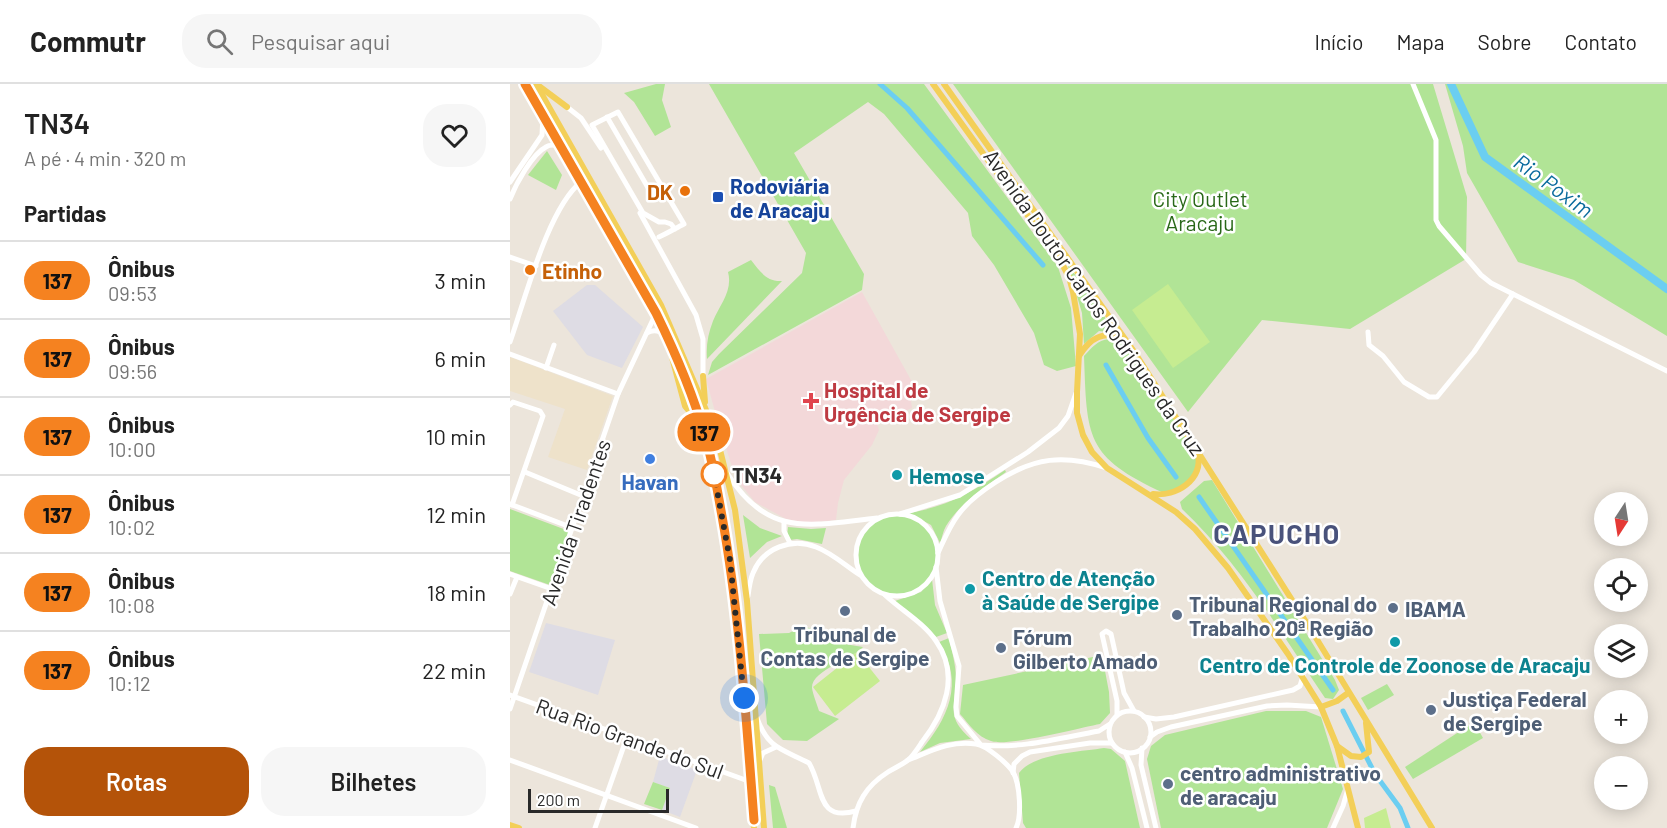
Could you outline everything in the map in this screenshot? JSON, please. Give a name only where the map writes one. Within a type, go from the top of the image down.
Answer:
[{"type":"main road","points":[[525,84],[668,336],[669,349],[685,406],[690,412],[706,409]]},
{"type":"main road","points":[[536,84],[567,107]]},
{"type":"main road","points":[[536,84],[661,305],[706,409],[727,473],[735,510],[747,601],[764,827]]},
{"type":"main road","name":"Avenida Doutor Carlos Rodrigues da Cruz","points":[[933,84],[1060,260],[1069,278],[1080,334],[1077,392]]},
{"type":"main road","name":"Avenida Doutor Carlos Rodrigues da Cruz","points":[[944,84],[1128,342],[1313,633],[1432,828]]},
{"type":"main road","points":[[1079,357],[1088,343],[1100,336],[1118,337],[1128,342]]},
{"type":"main road","points":[[703,376],[706,409]]},
{"type":"main road","points":[[1077,392],[1077,413],[1083,435],[1092,452],[1107,468],[1176,512],[1195,529],[1227,568],[1302,676],[1321,707],[1337,746],[1358,828]]},
{"type":"main road","points":[[698,412],[716,484],[730,560],[739,634],[753,828]]},
{"type":"main road","points":[[1149,494],[1171,494],[1183,488],[1197,467],[1198,450]]},
{"type":"main road","points":[[1321,707],[1337,701],[1348,693]]},
{"type":"main road","points":[[1337,746],[1351,756],[1361,758],[1369,752],[1366,720]]},
{"type":"main road","points":[[510,825],[519,828]]},
{"type":"street","points":[[1413,84],[1436,140],[1435,216],[1438,224],[1484,278],[1667,371]]},
{"type":"street","points":[[567,107],[576,112],[592,133],[696,315],[703,339],[703,376]]},
{"type":"street","points":[[659,237],[675,229],[684,224],[618,112],[592,125],[643,213],[659,222],[671,224],[675,229]]},
{"type":"street","points":[[510,182],[542,135],[543,115]]},
{"type":"street","points":[[608,117],[654,198],[665,192]]},
{"type":"street","points":[[510,199],[523,172],[540,152],[548,146],[561,146]]},
{"type":"street","points":[[510,165],[517,169]]},
{"type":"street","points":[[510,342],[536,266],[559,209],[572,189],[581,182]]},
{"type":"street","points":[[510,257],[536,266]]},
{"type":"street","points":[[1368,332],[1369,345],[1386,360],[1397,376],[1429,397],[1437,397],[1474,352],[1513,294]]},
{"type":"street","name":"Avenida Tiradentes","points":[[510,709],[512,696],[552,589],[618,394],[656,313]]},
{"type":"street","points":[[644,337],[651,331],[668,336]]},
{"type":"street","points":[[546,368],[554,345]]},
{"type":"street","points":[[510,354],[618,394]]},
{"type":"street","points":[[727,473],[745,499],[769,516],[784,522],[806,525],[900,514],[960,495],[1006,466],[1059,428],[1068,416],[1077,392]]},
{"type":"street","points":[[512,404],[540,411],[543,416],[525,472],[511,504],[573,528]]},
{"type":"street","points":[[1013,772],[981,745],[957,716],[959,666],[940,601],[936,567],[938,553],[952,524],[966,505],[1023,466],[1048,460],[1073,460],[1107,468]]},
{"type":"street","points":[[1006,466],[1012,472]]},
{"type":"street","points":[[525,472],[583,496]]},
{"type":"street","points":[[900,514],[914,518],[928,528],[936,542],[938,553]]},
{"type":"street","points":[[860,575],[855,550],[858,540],[870,523],[879,518]]},
{"type":"street","points":[[784,522],[784,531],[790,543]]},
{"type":"street","points":[[747,601],[750,581],[758,563],[769,553],[790,543],[804,543],[824,551],[860,575],[873,589],[885,595],[936,640],[945,656],[949,686],[937,722],[907,760]]},
{"type":"street","points":[[885,595],[900,596],[918,591],[929,581],[936,567]]},
{"type":"street","points":[[510,594],[513,576],[552,589]]},
{"type":"street","points":[[1117,715],[1117,701],[1102,634],[1106,631],[1111,634],[1124,693],[1134,711],[1144,717],[1156,719],[1174,717],[1293,690],[1300,686],[1302,676]]},
{"type":"street","name":"Rua Rio Grande do Sul","points":[[512,696],[751,782]]},
{"type":"street","points":[[1156,828],[1141,765],[1143,748],[1156,732],[1268,706],[1321,707]]},
{"type":"street","points":[[853,828],[862,795],[878,779],[907,760],[947,744],[1004,747],[1099,731],[1110,724],[1117,715],[1134,711]]},
{"type":"street","points":[[757,717],[765,736],[776,747],[808,763],[827,808],[838,814],[856,811]]},
{"type":"street","points":[[1144,717],[1150,730],[1150,737]]},
{"type":"street","points":[[1110,724],[1109,737],[1112,743],[1125,752],[1131,753],[1143,748]]},
{"type":"street","points":[[596,828],[627,737]]},
{"type":"street","points":[[1019,826],[1020,807],[1013,772],[1017,759],[1030,752],[1090,743],[1112,743]]},
{"type":"street","points":[[759,762],[764,753],[776,747]]},
{"type":"street","points":[[1125,752],[1132,768],[1147,828]]},
{"type":"street","points":[[510,760],[696,828]]},
{"type":"street","points":[[1333,828],[1349,787]]},
{"type":"shaded area","points":[[587,285],[595,285],[643,327],[622,368],[587,355],[553,311]]},
{"type":"shaded area","name":"Hospital de Urgência de Sergipe","points":[[862,292],[916,389],[910,393],[912,408],[877,423],[879,430],[872,445],[844,480],[836,520],[806,523],[786,519],[755,502],[736,479],[706,379]]},
{"type":"shaded area","points":[[510,357],[613,396],[587,470],[548,457],[565,409],[510,391]]},
{"type":"shaded area","points":[[546,623],[615,640],[598,695],[529,672]]},
{"type":"shaded area","points":[[660,756],[697,770],[680,817],[662,810],[670,788],[653,782]]},
{"type":"green space","points":[[656,84],[665,84],[662,100],[671,127],[655,136],[634,102],[624,93]]},
{"type":"green space","points":[[709,84],[924,84],[1058,267],[1071,308],[1076,366],[1057,371],[1044,365],[1034,333],[994,265],[972,236],[968,213],[884,114],[868,102],[794,153],[864,274],[862,290],[708,375],[712,362],[719,354],[802,273],[806,253]]},
{"type":"green space","name":"City Outlet Aracaju","points":[[953,84],[1433,84],[1467,197],[1466,259],[1350,329],[1262,320],[1188,412]]},
{"type":"green space","points":[[1445,84],[1667,84],[1667,336],[1574,280],[1518,262],[1467,173],[1463,146]]},
{"type":"green space","points":[[547,151],[562,175],[556,190],[528,175]]},
{"type":"green space","points":[[751,260],[768,278],[782,281],[707,359],[713,321],[729,285],[728,272]]},
{"type":"green space","points":[[1067,263],[1116,333],[1099,331],[1084,344],[1082,313]]},
{"type":"green space","points":[[1168,284],[1210,342],[1173,368],[1132,310]]},
{"type":"green space","points":[[1109,339],[1125,343],[1198,452],[1196,472],[1186,486],[1164,493],[1138,480],[1119,468],[1105,455],[1096,441],[1087,407],[1084,356],[1092,347]]},
{"type":"green space","points":[[1005,470],[1006,472],[958,510],[946,526],[940,543],[931,525],[909,513],[960,497]]},
{"type":"green space","points":[[1212,480],[1335,680],[1339,690],[1333,699],[1325,698],[1276,624],[1223,552],[1182,509],[1180,502],[1204,481]]},
{"type":"green space","points":[[510,509],[569,531],[550,585],[510,571]]},
{"type":"green space","points":[[897,514],[913,517],[926,526],[935,539],[938,555],[935,571],[926,584],[913,593],[897,596],[881,593],[868,584],[859,571],[856,555],[859,539],[868,526],[881,517]]},
{"type":"green space","points":[[743,515],[760,528],[782,536],[767,542],[750,558]]},
{"type":"green space","points":[[788,527],[826,528],[822,544],[797,539],[790,540],[787,537]]},
{"type":"green space","points":[[932,579],[935,605],[947,633],[936,637],[895,601],[921,592]]},
{"type":"green space","points":[[803,626],[821,632],[820,640],[863,647],[818,676],[812,688],[819,711],[839,719],[807,741],[783,740],[767,724],[759,634],[789,633]]},
{"type":"green space","points":[[949,638],[956,674],[955,718],[971,739],[940,743],[920,752],[938,726],[950,700],[951,672],[947,657],[939,642]]},
{"type":"green space","points":[[857,652],[880,681],[835,716],[813,687]]},
{"type":"green space","points":[[1102,655],[1109,692],[1110,713],[1100,724],[1027,739],[999,742],[982,736],[960,714],[963,685]]},
{"type":"green space","points":[[1387,684],[1394,695],[1368,710],[1361,698]]},
{"type":"green space","points":[[1266,711],[1306,711],[1321,717],[1343,789],[1327,828],[1161,828],[1147,759],[1151,746],[1165,735]]},
{"type":"green space","points":[[1474,722],[1483,738],[1413,779],[1405,767]]},
{"type":"green space","points":[[1104,748],[1111,749],[1125,761],[1140,828],[1026,828],[1023,823],[1019,773],[1026,766],[1046,757]]},
{"type":"green space","points":[[653,782],[670,788],[662,810],[644,804]]},
{"type":"green space","points":[[769,785],[775,787],[787,828],[773,828]]},
{"type":"green space","points":[[1386,808],[1391,828],[1365,828],[1364,818]]},
{"type":"waterway","points":[[880,84],[907,108],[1043,265]]},
{"type":"waterway","name":"Rio Poxim","points":[[1451,84],[1485,157],[1667,289]]},
{"type":"waterway","points":[[1106,365],[1148,438],[1176,477]]},
{"type":"waterway","points":[[1199,497],[1333,690]]},
{"type":"waterway","points":[[1343,711],[1375,774],[1400,808],[1408,828]]},
{"type":"bus line","name":"137","points":[[525,84],[656,313],[668,336],[699,415],[716,484],[730,560],[739,634],[754,820]]},
{"type":"place","name":"DK","points":[[685,191]]},
{"type":"place","name":"Rodoviária de Aracaju","points":[[718,197]]},
{"type":"place","name":"Etinho","points":[[530,270]]},
{"type":"place","name":"Hospital de Urgência de Sergipe","points":[[811,401]]},
{"type":"place","name":"Havan","points":[[650,459]]},
{"type":"place","name":"TN34","points":[[714,474]]},
{"type":"place","name":"Hemose","points":[[897,475]]},
{"type":"place","name":"Centro de Atenção à Saúde de Sergipe","points":[[970,589]]},
{"type":"place","name":"IBAMA","points":[[1393,608]]},
{"type":"place","name":"Tribunal de Contas de Sergipe","points":[[845,611]]},
{"type":"place","name":"Tribunal Regional do Trabalho 20ª Região","points":[[1177,615]]},
{"type":"place","name":"Centro de Controle de Zoonose de Aracaju","points":[[1395,642]]},
{"type":"place","name":"Fórum Gilberto Amado","points":[[1001,648]]},
{"type":"place","name":"Justiça Federal de Sergipe","points":[[1431,710]]},
{"type":"place","name":"centro administrativo de aracaju","points":[[1168,784]]},
{"type":"district","name":"CAPUCHO","points":[[1277,533]]},
{"type":"route","points":[[714,474],[730,560],[744,698]]}]
